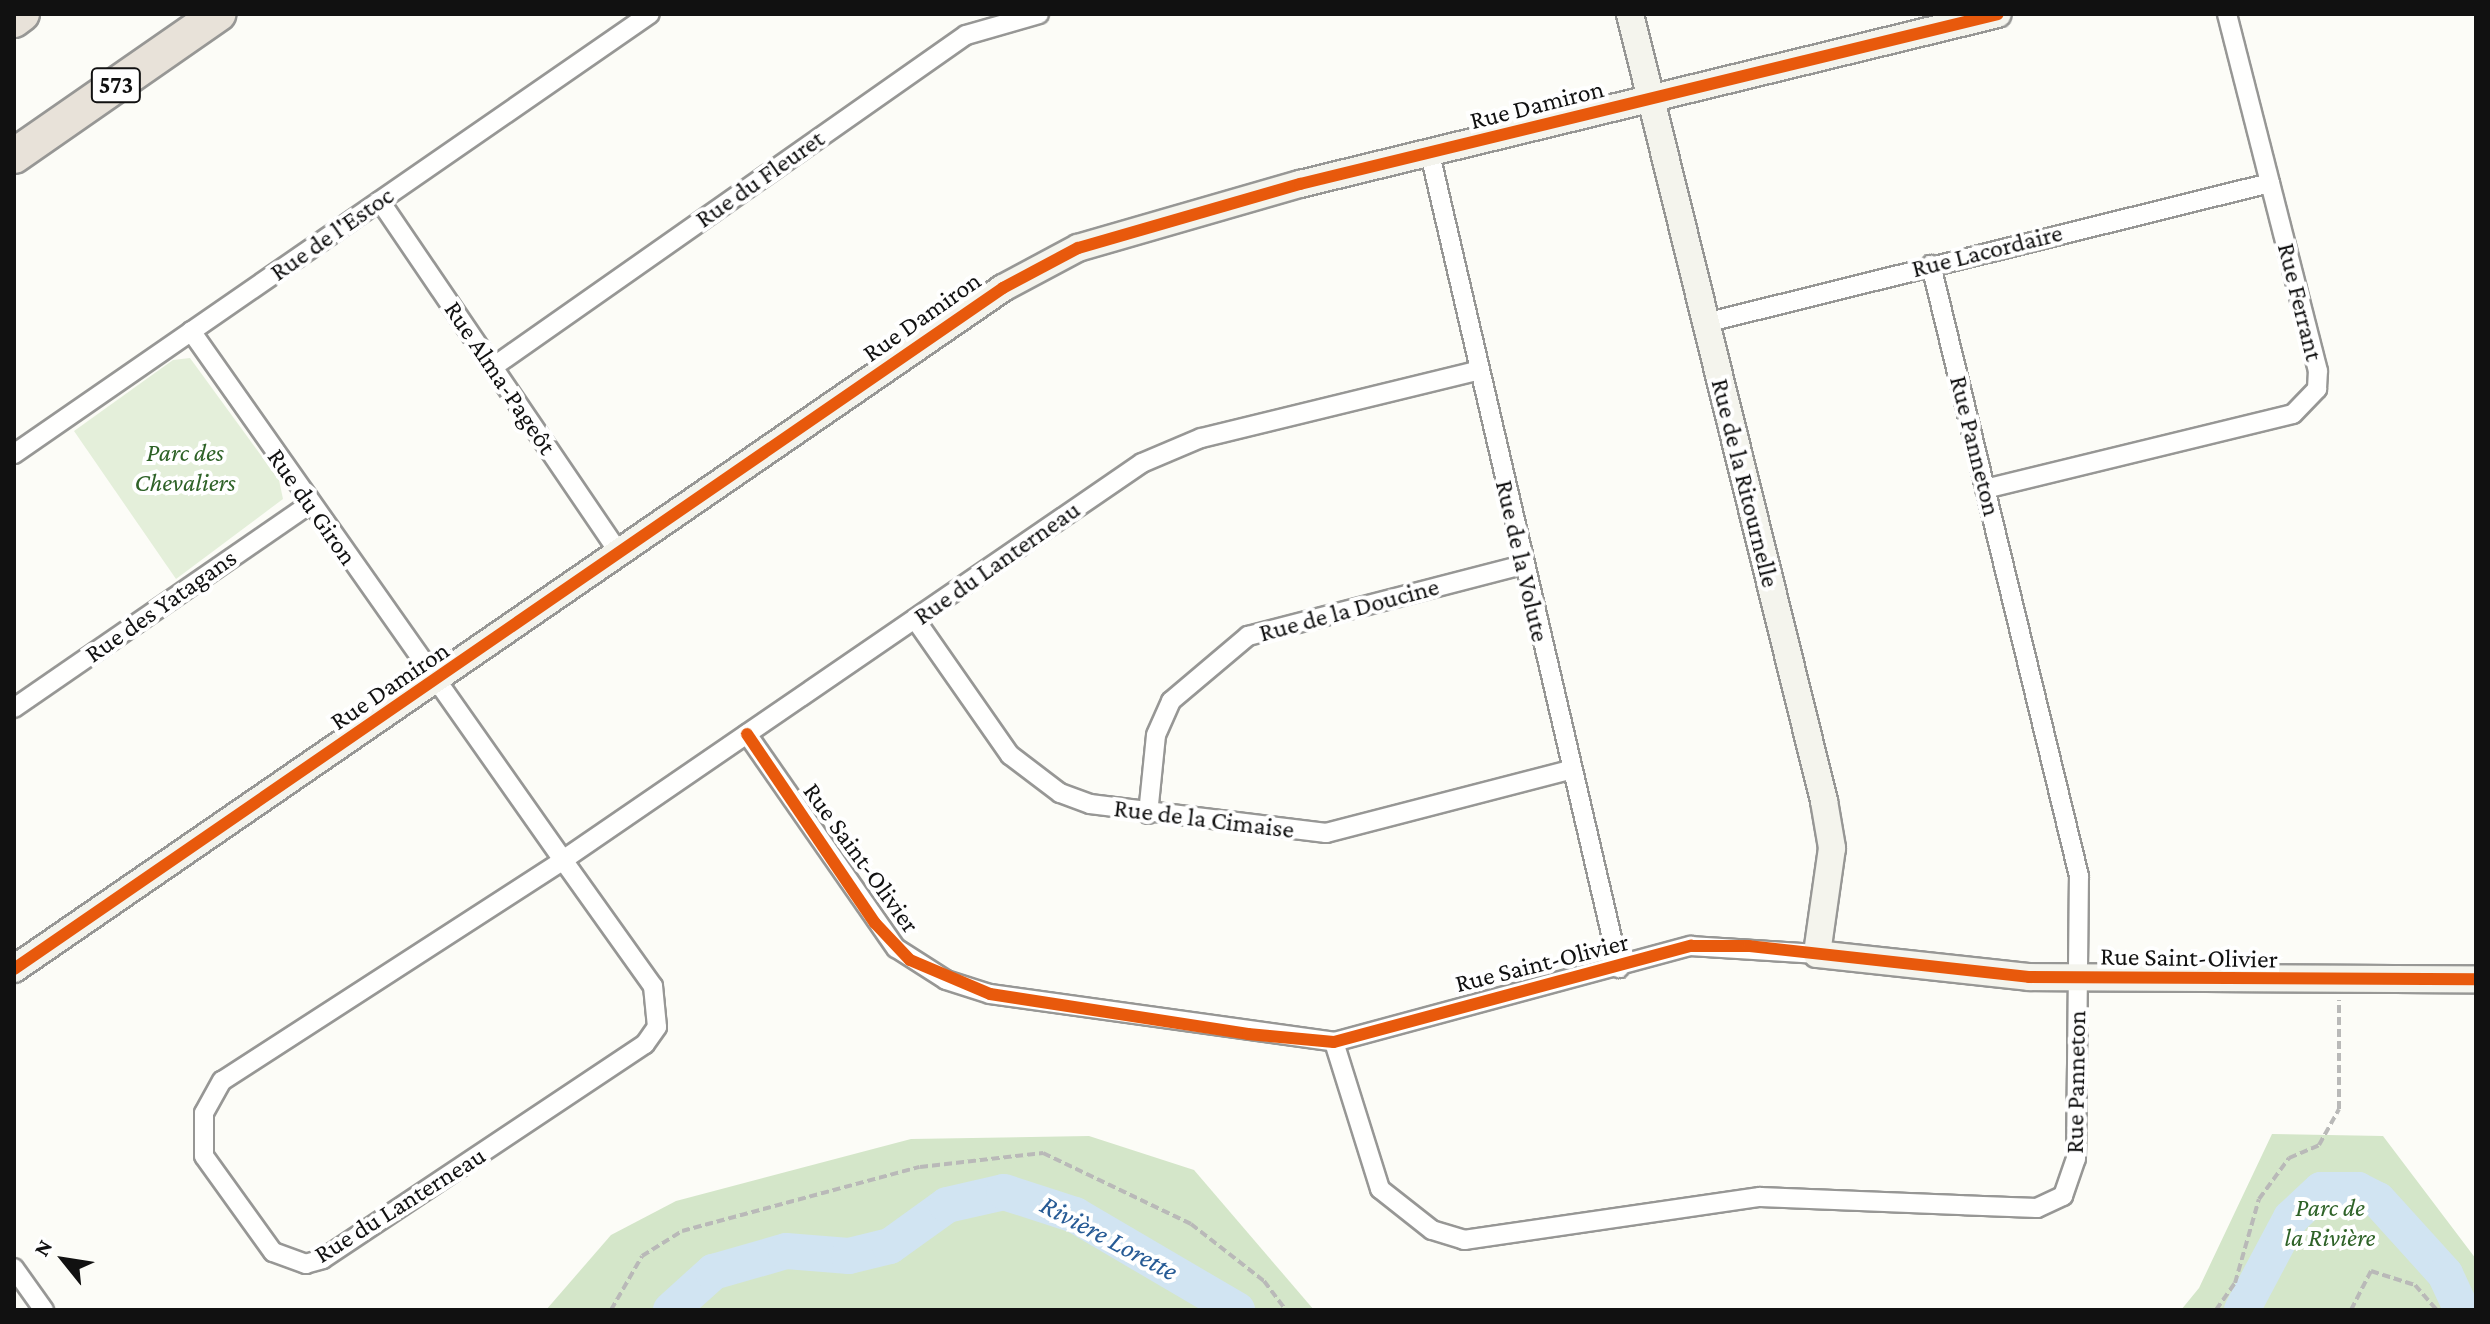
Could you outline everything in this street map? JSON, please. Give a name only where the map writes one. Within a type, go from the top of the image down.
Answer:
[{"type":"highway","points":[[14,20],[22,14]]},
{"type":"highway","name":"573","points":[[14,156],[218,14]]},
{"type":"street","name":"Rue de l'Estoc","points":[[14,454],[650,14]]},
{"type":"street","name":"Rue du Fleuret","points":[[493,367],[966,35],[1039,14]]},
{"type":"street","name":"Rue de la Ritournelle","points":[[1630,14],[1824,801],[1832,848],[1817,954]]},
{"type":"street","name":"Rue Damiron","points":[[14,969],[621,555],[1003,288],[1078,248],[1430,154],[1998,14]]},
{"type":"street","name":"Rue Ferrant","points":[[1985,489],[2308,404],[2318,371],[2227,14]]},
{"type":"street","name":"Rue de la Volute","points":[[1430,154],[1522,565],[1619,968]]},
{"type":"street","name":"Rue Lacordaire","points":[[1705,323],[2270,183]]},
{"type":"street","name":"Rue Alma-Pageôt","points":[[380,201],[621,555]]},
{"type":"street","name":"Rue Panneton","points":[[1334,1042],[1380,1189],[1432,1230],[1464,1240],[1760,1197],[2037,1208],[2052,1205],[2072,1181],[2079,876],[1931,265]]},
{"type":"street","name":"Rue du Giron","points":[[191,331],[436,681]]},
{"type":"street","name":"Rue du Lanterneau","points":[[436,681],[563,860],[653,986],[657,1027],[645,1044],[323,1259],[306,1264],[273,1252],[204,1156],[204,1113],[222,1081],[563,860],[1169,450],[1479,370]]},
{"type":"street","name":"Rue des Yatagans","points":[[14,708],[310,504]]},
{"type":"street","name":"Rue de la Doucine","points":[[1148,814],[1156,735],[1171,701],[1248,636],[1522,565]]},
{"type":"street","name":"Rue de la Cimaise","points":[[915,619],[1010,755],[1033,776],[1090,804],[1148,814],[1326,833],[1570,770]]},
{"type":"street","name":"Rue Saint-Olivier","points":[[747,734],[875,923],[903,954],[946,980],[990,994],[1334,1042],[1619,968],[1691,946],[1817,954],[2078,978],[2338,982],[2476,979]]},
{"type":"street","points":[[14,1268],[44,1310]]},
{"type":"path","points":[[2216,1310],[2235,1283],[2259,1199],[2289,1158],[2319,1145],[2339,1109],[2338,982]]},
{"type":"path","points":[[611,1310],[642,1256],[682,1231],[920,1167],[1043,1153],[1191,1224],[1264,1281],[1286,1310]]},
{"type":"path","points":[[2351,1310],[2371,1271],[2415,1285],[2437,1310]]},
{"type":"green space","name":"Parc des Chevaliers","points":[[190,358],[279,480],[283,499],[176,579],[74,431],[173,360]]},
{"type":"green space","name":"Parc de la Rivière","points":[[2272,1134],[2383,1136],[2476,1259],[2476,1310],[2181,1310],[2199,1288]]},
{"type":"green space","points":[[1089,1136],[1194,1170],[1314,1310],[546,1310],[611,1235],[676,1201],[911,1139]]},
{"type":"waterway","name":"Rivière Lorette","points":[[2242,1310],[2291,1218],[2321,1190],[2358,1190],[2378,1200],[2445,1274],[2462,1310]]},
{"type":"waterway","name":"Rivière Lorette","points":[[671,1310],[713,1272],[786,1251],[849,1256],[890,1246],[947,1205],[1004,1192],[1075,1215],[1237,1310]]},
{"type":"cycle path","points":[[14,969],[1003,288],[1078,248],[1300,184],[1998,14]]},
{"type":"cycle path","points":[[747,734],[875,923],[910,960],[990,994],[1248,1034],[1334,1042],[1691,946],[1749,946],[2029,977],[2476,979]]}]
